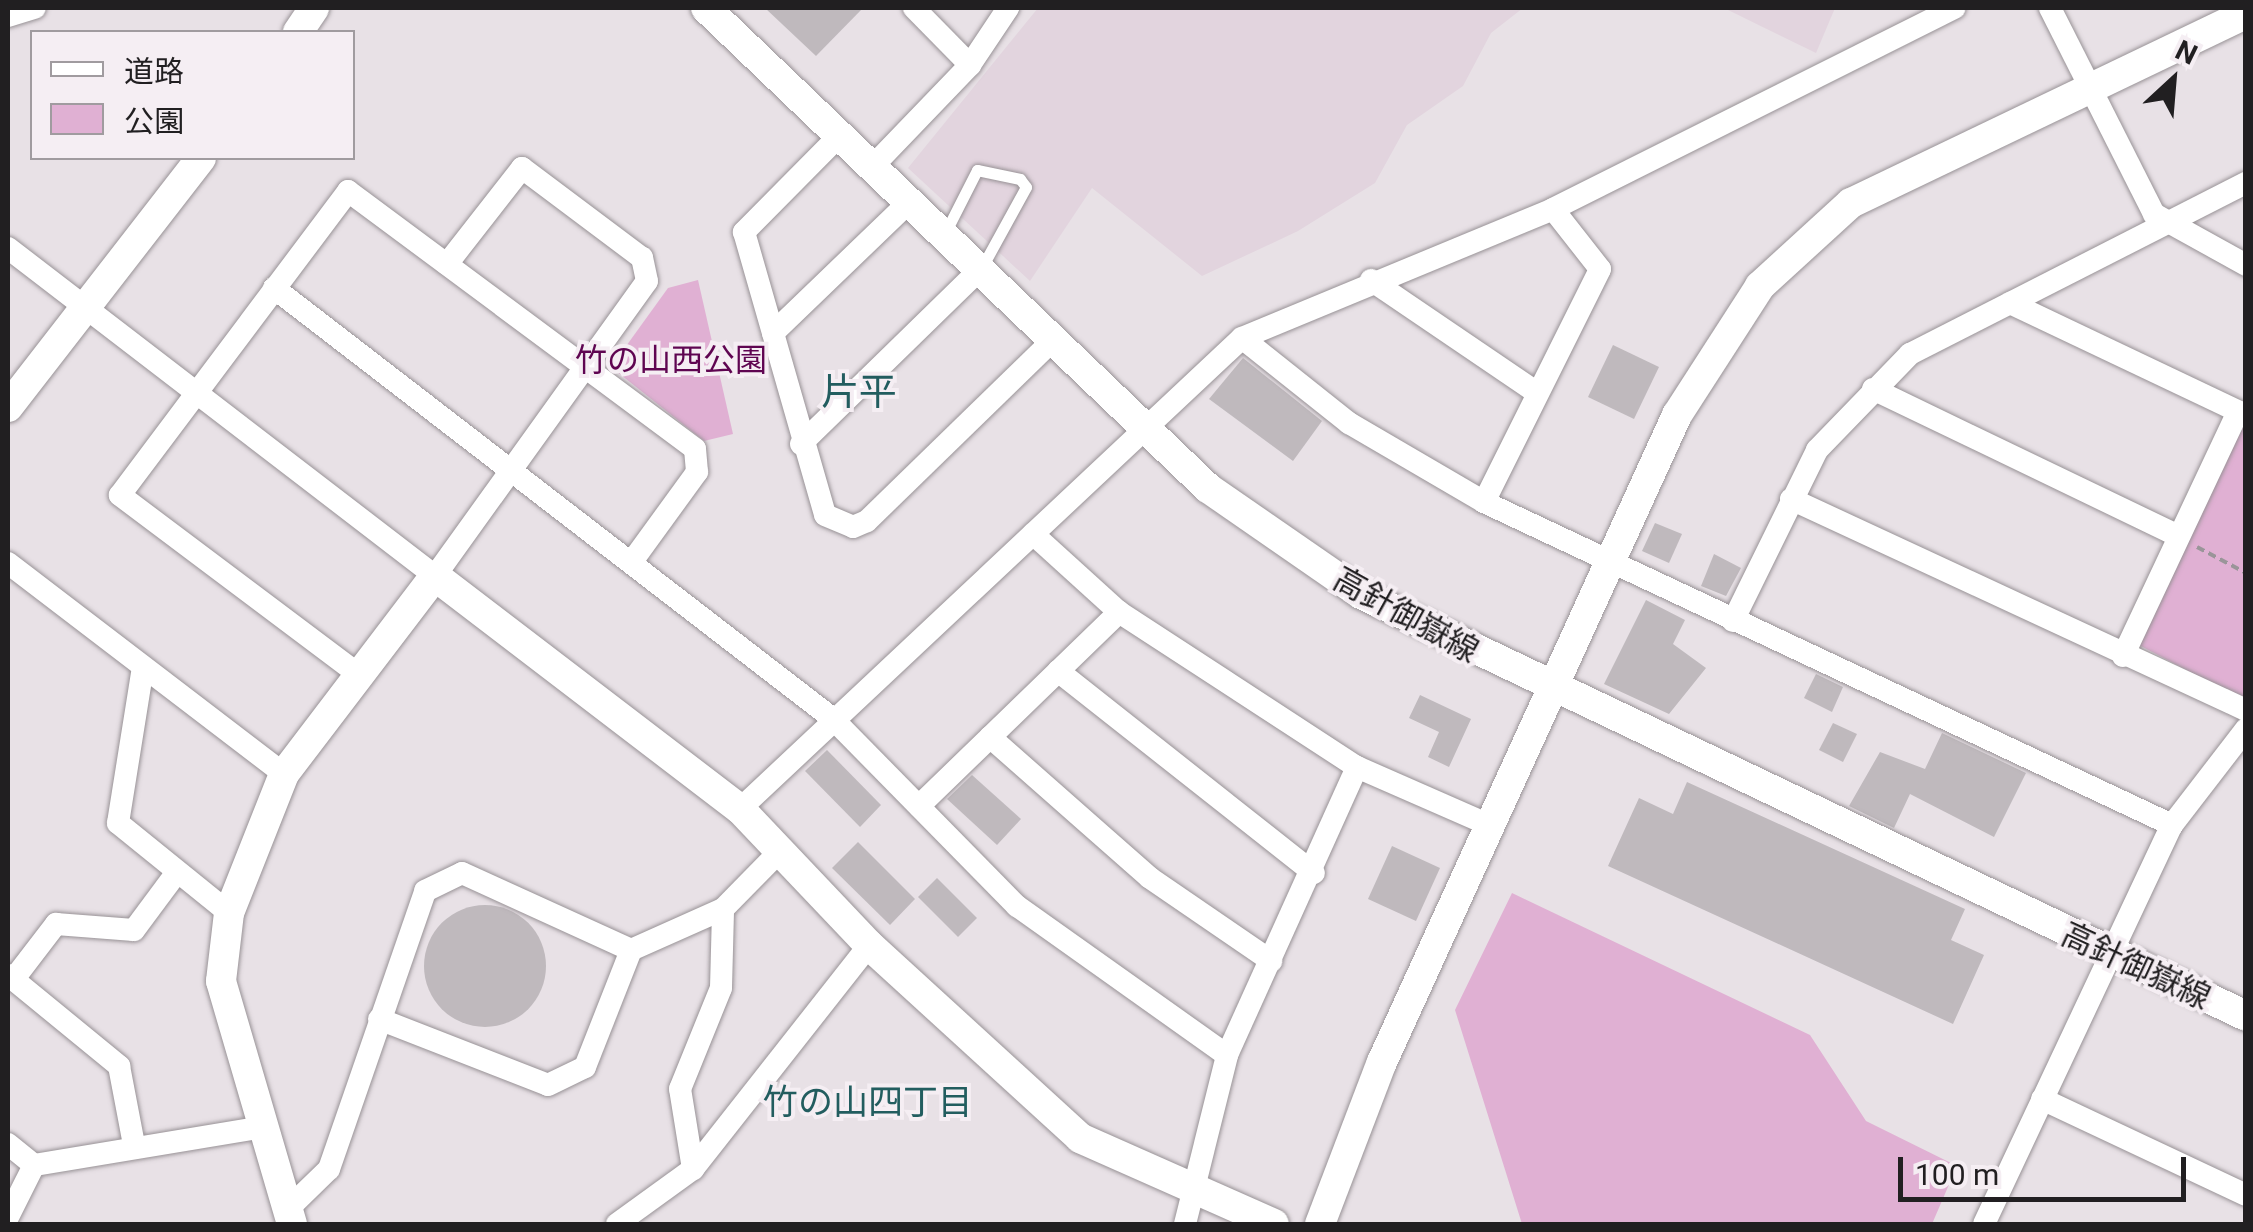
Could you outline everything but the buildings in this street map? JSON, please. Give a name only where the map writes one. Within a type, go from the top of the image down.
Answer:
[{"type":"street","points":[[8,16],[35,8]]},
{"type":"street","points":[[299,30],[314,8]]},
{"type":"street","name":"高針御嶽線","points":[[706,8],[1141,427],[1245,517],[1361,594],[1552,690],[2246,1016]]},
{"type":"street","points":[[914,8],[970,65]]},
{"type":"street","points":[[871,168],[970,65],[1008,8]]},
{"type":"street","points":[[740,809],[1141,427],[1242,338],[1372,280],[1553,209],[1954,8]]},
{"type":"street","points":[[2050,8],[2164,224],[2246,265]]},
{"type":"street","points":[[1320,1224],[1489,825],[1704,364],[1802,246],[1851,202],[2092,92],[2246,14]]},
{"type":"street","points":[[838,137],[744,232],[824,515],[852,527],[867,521],[1052,341]]},
{"type":"street","points":[[8,406],[199,160]]},
{"type":"street","points":[[292,1214],[221,981],[229,913],[284,774],[588,371],[648,281],[642,258],[522,168],[447,264]]},
{"type":"street","points":[[1733,621],[1817,450],[1910,354],[2246,182]]},
{"type":"street","points":[[358,674],[120,495],[348,191],[694,449],[697,472],[632,562]]},
{"type":"street","points":[[774,334],[907,204]]},
{"type":"street","points":[[1484,502],[1600,270],[1553,209]]},
{"type":"street","points":[[8,248],[192,394],[740,809],[869,945],[1080,1138],[1194,1193],[1274,1224]]},
{"type":"street","points":[[801,444],[979,270]]},
{"type":"street","points":[[1372,280],[1536,394]]},
{"type":"street","points":[[274,288],[832,718],[1017,906],[1227,1055]]},
{"type":"street","points":[[2010,303],[2242,413],[2123,656]]},
{"type":"street","points":[[1242,338],[1349,423],[1484,502],[2172,825]]},
{"type":"street","points":[[1873,389],[2179,536]]},
{"type":"street","points":[[1791,499],[2246,710]]},
{"type":"street","points":[[1033,534],[1119,612],[1356,767],[1489,825]]},
{"type":"street","points":[[8,563],[284,774]]},
{"type":"street","points":[[919,806],[1119,612]]},
{"type":"street","points":[[143,667],[118,823],[229,913]]},
{"type":"street","points":[[1058,672],[1314,873]]},
{"type":"street","points":[[1984,1224],[2107,953],[2172,825],[2246,729]]},
{"type":"street","points":[[990,736],[1150,878],[1271,961]]},
{"type":"street","points":[[1186,1224],[1227,1055],[1314,873],[1356,767]]},
{"type":"street","points":[[378,1019],[548,1085],[585,1067],[631,950],[723,909],[778,853]]},
{"type":"street","points":[[134,1145],[120,1066],[10,978],[56,924],[134,930],[177,872]]},
{"type":"street","points":[[292,1214],[328,1169],[425,891],[462,874],[631,950]]},
{"type":"street","points":[[693,1169],[680,1089],[721,988],[723,909]]},
{"type":"street","points":[[617,1224],[693,1169],[869,945]]},
{"type":"street","points":[[2042,1099],[2246,1195]]},
{"type":"street","points":[[8,1144],[34,1164],[264,1127]]},
{"type":"street","points":[[8,1218],[34,1164]]},
{"type":"lane","points":[[943,237],[977,170],[1020,179],[1026,187],[979,270]]},
{"type":"path","points":[[2179,536],[2246,573]]},
{"type":"shaded area","points":[[1038,8],[1523,8],[1491,33],[1463,86],[1407,125],[1375,183],[1298,231],[1202,276],[1092,188],[1030,281],[908,168]]},
{"type":"shaded area","points":[[1724,8],[1835,8],[1816,53]]},
{"type":"green space","name":"竹の山西公園","points":[[698,280],[733,434],[704,441],[611,367],[668,288]]},
{"type":"green space","points":[[2242,423],[2245,425],[2245,701],[2139,645]]},
{"type":"green space","points":[[1512,893],[1810,1035],[1866,1121],[1957,1166],[1932,1224],[1522,1224],[1455,1010]]},
{"type":"district","name":"片平","points":[[859,393]]},
{"type":"district","name":"竹の山四丁目","points":[[868,1103]]}]
